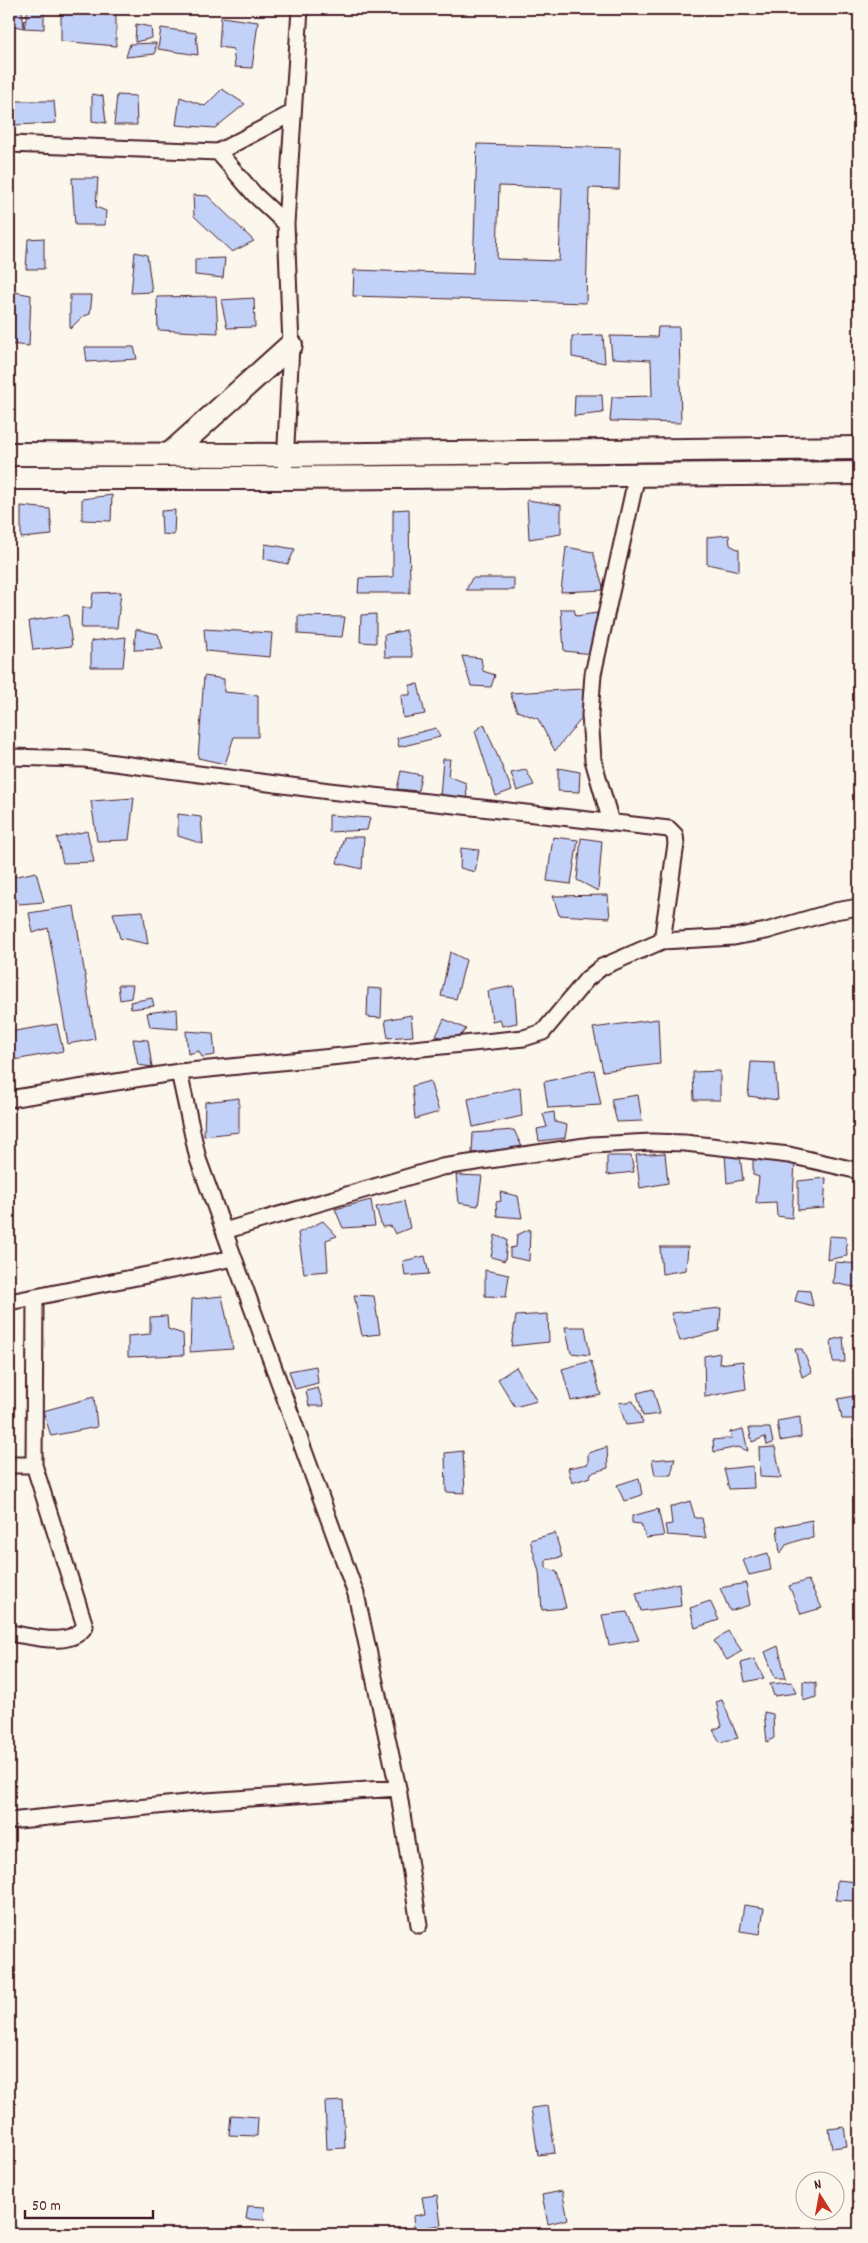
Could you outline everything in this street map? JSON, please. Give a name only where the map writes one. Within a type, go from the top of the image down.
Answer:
[{"type":"street","points":[[284,478],[290,345],[286,224],[300,9]]},
{"type":"street","points":[[9,144],[218,152],[292,113]]},
{"type":"street","points":[[218,152],[255,195],[286,224]]},
{"type":"street","points":[[170,454],[290,345]]},
{"type":"street","points":[[9,454],[285,455],[859,448]]},
{"type":"street","points":[[748,474],[749,450]]},
{"type":"street","points":[[9,478],[284,478],[859,473]]},
{"type":"street","points":[[611,822],[592,760],[591,707],[593,674],[637,475]]},
{"type":"street","points":[[9,757],[84,758],[329,792],[669,829],[674,835],[676,844],[662,941]]},
{"type":"street","points":[[9,1099],[179,1072],[524,1038],[543,1032],[586,978],[602,967],[662,941],[734,937],[766,931],[835,911],[859,907]]},
{"type":"street","points":[[179,1072],[198,1158],[356,1594],[398,1788],[419,1925]]},
{"type":"street","points":[[224,1231],[442,1167],[592,1145],[652,1142],[684,1143],[789,1155],[842,1169],[859,1171]]},
{"type":"street","points":[[9,1302],[234,1258]]},
{"type":"street","points":[[9,1633],[53,1639],[70,1638],[80,1634],[85,1626],[34,1465],[35,1297]]},
{"type":"street","points":[[9,1465],[34,1465]]},
{"type":"street","points":[[9,1821],[206,1801],[398,1788]]},
{"type":"building","points":[[9,9],[22,9],[24,28],[9,25]]},
{"type":"building","points":[[28,9],[44,9],[44,29],[24,28]]},
{"type":"building","points":[[61,9],[116,13],[116,46],[61,41]]},
{"type":"building","points":[[221,17],[258,22],[252,68],[235,67],[233,49],[219,47]]},
{"type":"building","points":[[136,24],[151,27],[152,38],[135,42]]},
{"type":"building","points":[[161,28],[196,33],[198,55],[158,49]]},
{"type":"building","points":[[156,43],[155,54],[126,57],[130,44]]},
{"type":"building","points":[[222,89],[245,104],[215,128],[176,125],[180,97],[205,106]]},
{"type":"building","points":[[92,94],[103,96],[106,123],[92,121]]},
{"type":"building","points":[[117,95],[136,96],[137,125],[114,125]]},
{"type":"building","points":[[14,101],[54,101],[56,123],[15,125]]},
{"type":"building","points":[[477,144],[620,148],[619,189],[589,188],[586,303],[353,296],[354,270],[473,274]],"holes":[[[499,186],[562,188],[559,261],[497,259]]]},
{"type":"building","points":[[72,178],[98,178],[96,207],[106,211],[105,225],[75,225]]},
{"type":"building","points":[[193,195],[208,196],[254,241],[232,252],[194,216]]},
{"type":"building","points":[[44,238],[44,269],[26,269],[28,239]]},
{"type":"building","points":[[135,252],[147,255],[152,292],[131,293]]},
{"type":"building","points":[[225,258],[223,278],[195,275],[195,259]]},
{"type":"building","points":[[9,291],[31,295],[29,346],[9,344]]},
{"type":"building","points":[[70,295],[92,295],[90,314],[82,317],[70,329]]},
{"type":"building","points":[[216,296],[218,333],[158,330],[157,297]]},
{"type":"building","points":[[254,298],[255,327],[227,328],[221,300]]},
{"type":"building","points":[[658,327],[679,327],[681,423],[610,421],[612,397],[652,396],[651,360],[612,358],[610,336],[657,337]]},
{"type":"building","points":[[603,335],[605,363],[572,357],[572,336]]},
{"type":"building","points":[[85,347],[134,347],[137,359],[87,362]]},
{"type":"building","points":[[575,395],[602,395],[603,413],[574,416]]},
{"type":"building","points":[[112,495],[111,521],[82,520],[82,499]]},
{"type":"building","points":[[527,500],[561,505],[561,534],[529,539]]},
{"type":"building","points":[[21,506],[50,509],[52,535],[21,538]]},
{"type":"building","points":[[409,509],[410,593],[358,593],[359,578],[393,577],[393,510]]},
{"type":"building","points":[[175,510],[174,535],[162,534],[161,511]]},
{"type":"building","points":[[729,535],[730,545],[739,550],[739,571],[707,564],[707,537]]},
{"type":"building","points":[[265,544],[295,549],[288,564],[264,559]]},
{"type":"building","points":[[566,547],[593,552],[604,590],[561,592]]},
{"type":"building","points":[[472,578],[514,578],[514,590],[466,590]]},
{"type":"building","points":[[121,592],[117,628],[81,628],[82,608],[91,608],[93,593]]},
{"type":"building","points":[[561,609],[574,609],[576,616],[597,613],[592,654],[564,651]]},
{"type":"building","points":[[376,614],[376,643],[360,642],[361,615]]},
{"type":"building","points":[[68,615],[72,646],[33,650],[29,621]]},
{"type":"building","points":[[298,616],[345,617],[342,637],[298,634]]},
{"type":"building","points":[[136,629],[158,634],[163,649],[134,650]]},
{"type":"building","points":[[204,629],[272,633],[270,657],[206,651]]},
{"type":"building","points":[[406,630],[413,657],[385,657],[384,635]]},
{"type":"building","points":[[126,637],[123,667],[91,667],[91,641]]},
{"type":"building","points":[[462,656],[481,658],[483,671],[495,675],[491,687],[471,686]]},
{"type":"building","points":[[204,676],[224,679],[224,692],[258,695],[258,737],[234,737],[225,764],[198,758]]},
{"type":"building","points":[[418,684],[425,714],[403,718],[401,695],[410,695],[410,685]]},
{"type":"building","points":[[583,689],[582,718],[555,751],[538,719],[517,711],[510,693]]},
{"type":"building","points":[[484,724],[512,790],[496,796],[475,731]]},
{"type":"building","points":[[436,728],[440,737],[399,747],[397,738]]},
{"type":"building","points":[[443,759],[450,759],[448,776],[466,783],[467,801],[440,797]]},
{"type":"building","points":[[558,768],[580,772],[579,792],[558,791]]},
{"type":"building","points":[[526,770],[534,785],[517,791],[511,773]]},
{"type":"building","points":[[401,771],[421,775],[418,791],[397,789]]},
{"type":"building","points":[[134,798],[129,840],[97,841],[91,801]]},
{"type":"building","points":[[178,814],[201,817],[203,844],[178,836]]},
{"type":"building","points":[[329,815],[370,818],[367,830],[329,832]]},
{"type":"building","points":[[87,831],[94,862],[63,863],[57,838]]},
{"type":"building","points":[[344,837],[364,837],[362,869],[337,863]]},
{"type":"building","points":[[553,837],[578,840],[571,884],[547,881]]},
{"type":"building","points":[[581,838],[602,841],[598,891],[577,880]]},
{"type":"building","points":[[461,848],[479,850],[475,872],[460,868]]},
{"type":"building","points":[[36,872],[44,902],[19,904],[9,886],[9,878]]},
{"type":"building","points":[[608,895],[610,918],[559,915],[553,896]]},
{"type":"building","points":[[74,906],[95,1039],[68,1044],[48,928],[33,933],[29,913]]},
{"type":"building","points":[[143,911],[148,944],[120,938],[113,913]]},
{"type":"building","points":[[450,952],[466,960],[456,999],[441,996]]},
{"type":"building","points":[[118,985],[133,985],[131,998],[120,1000]]},
{"type":"building","points":[[514,986],[517,1023],[502,1026],[500,1019],[492,1021],[488,991]]},
{"type":"building","points":[[368,988],[382,989],[381,1018],[367,1017]]},
{"type":"building","points":[[152,998],[154,1006],[131,1009],[130,1002]]},
{"type":"building","points":[[177,1009],[178,1029],[150,1027],[147,1013]]},
{"type":"building","points":[[411,1015],[413,1036],[388,1038],[385,1020]]},
{"type":"building","points":[[444,1019],[466,1029],[457,1040],[436,1036]]},
{"type":"building","points":[[658,1019],[660,1064],[603,1071],[593,1028]]},
{"type":"building","points":[[57,1024],[63,1051],[9,1061],[9,1032]]},
{"type":"building","points":[[186,1031],[213,1033],[215,1055],[202,1057],[199,1051],[188,1054]]},
{"type":"building","points":[[133,1039],[148,1040],[152,1067],[138,1065]]},
{"type":"building","points":[[751,1062],[775,1063],[778,1100],[748,1096]]},
{"type":"building","points":[[594,1070],[601,1105],[548,1108],[544,1082]]},
{"type":"building","points":[[720,1071],[720,1100],[694,1100],[693,1072]]},
{"type":"building","points":[[430,1081],[439,1112],[415,1119],[412,1086]]},
{"type":"building","points":[[520,1087],[522,1116],[473,1127],[468,1099]]},
{"type":"building","points":[[638,1095],[642,1121],[617,1122],[611,1099]]},
{"type":"building","points":[[239,1098],[239,1132],[204,1136],[205,1102]]},
{"type":"building","points":[[554,1112],[555,1122],[567,1125],[565,1138],[539,1141],[537,1129],[547,1127],[543,1114]]},
{"type":"building","points":[[514,1130],[522,1147],[472,1153],[473,1133]]},
{"type":"building","points":[[665,1153],[668,1183],[640,1188],[636,1155]]},
{"type":"building","points":[[725,1154],[740,1156],[743,1180],[727,1183]]},
{"type":"building","points":[[607,1156],[631,1156],[634,1172],[607,1175]]},
{"type":"building","points":[[753,1156],[795,1161],[792,1218],[777,1216],[776,1202],[756,1203],[759,1177],[753,1175]]},
{"type":"building","points":[[456,1175],[482,1176],[478,1206],[459,1203]]},
{"type":"building","points":[[826,1178],[824,1208],[798,1210],[798,1181]]},
{"type":"building","points":[[500,1192],[518,1196],[522,1218],[497,1216],[496,1202],[501,1201]]},
{"type":"building","points":[[371,1200],[375,1226],[343,1228],[335,1209]]},
{"type":"building","points":[[404,1201],[410,1228],[395,1234],[391,1226],[382,1227],[376,1207]]},
{"type":"building","points":[[323,1221],[337,1236],[326,1240],[328,1271],[304,1273],[298,1233]]},
{"type":"building","points":[[530,1229],[529,1261],[510,1257],[510,1248],[516,1247],[517,1235]]},
{"type":"building","points":[[495,1235],[507,1240],[505,1261],[491,1257]]},
{"type":"building","points":[[829,1236],[846,1237],[847,1256],[827,1260]]},
{"type":"building","points":[[660,1247],[688,1247],[686,1270],[662,1274]]},
{"type":"building","points":[[425,1256],[429,1274],[405,1276],[403,1261]]},
{"type":"building","points":[[835,1262],[859,1264],[859,1288],[833,1283]]},
{"type":"building","points":[[485,1270],[509,1275],[506,1297],[485,1296]]},
{"type":"building","points":[[798,1290],[810,1291],[813,1306],[795,1301]]},
{"type":"building","points":[[354,1295],[374,1296],[380,1334],[362,1336]]},
{"type":"building","points":[[222,1296],[233,1349],[190,1352],[192,1299]]},
{"type":"building","points":[[721,1308],[719,1331],[680,1341],[671,1313]]},
{"type":"building","points":[[548,1314],[549,1342],[511,1346],[516,1316]]},
{"type":"building","points":[[167,1316],[168,1329],[183,1334],[184,1355],[128,1357],[128,1336],[150,1334],[150,1317]]},
{"type":"building","points":[[565,1327],[585,1327],[590,1355],[571,1353]]},
{"type":"building","points":[[843,1337],[845,1362],[833,1362],[831,1340]]},
{"type":"building","points":[[795,1349],[802,1349],[812,1372],[802,1377]]},
{"type":"building","points":[[720,1353],[719,1364],[743,1361],[746,1389],[705,1397],[704,1356]]},
{"type":"building","points":[[591,1361],[601,1395],[571,1401],[562,1369]]},
{"type":"building","points":[[316,1366],[318,1383],[295,1389],[289,1371]]},
{"type":"building","points":[[516,1367],[537,1401],[515,1407],[498,1379]]},
{"type":"building","points":[[318,1388],[324,1406],[309,1406],[306,1391]]},
{"type":"building","points":[[653,1389],[660,1414],[643,1416],[637,1393]]},
{"type":"building","points":[[859,1395],[859,1419],[842,1419],[838,1399]]},
{"type":"building","points":[[94,1397],[97,1427],[51,1436],[43,1411]]},
{"type":"building","points":[[633,1401],[643,1423],[626,1425],[619,1403]]},
{"type":"building","points":[[800,1417],[801,1437],[780,1441],[777,1421]]},
{"type":"building","points":[[749,1428],[770,1428],[773,1443],[767,1445],[765,1437],[752,1442]]},
{"type":"building","points":[[743,1429],[748,1451],[738,1447],[714,1452],[713,1440],[732,1438],[730,1432]]},
{"type":"building","points":[[853,1439],[859,1439],[859,1466],[857,1466]]},
{"type":"building","points":[[607,1447],[608,1468],[591,1473],[590,1477],[572,1483],[568,1468],[588,1464],[588,1453]]},
{"type":"building","points":[[775,1447],[781,1478],[760,1477],[759,1448]]},
{"type":"building","points":[[463,1451],[465,1493],[446,1492],[445,1453]]},
{"type":"building","points":[[675,1458],[671,1475],[655,1475],[652,1460]]},
{"type":"building","points":[[753,1466],[754,1488],[729,1489],[724,1469]]},
{"type":"building","points":[[639,1478],[642,1495],[624,1501],[617,1485]]},
{"type":"building","points":[[690,1501],[695,1518],[702,1518],[706,1538],[667,1535],[665,1525],[672,1524],[670,1507]]},
{"type":"building","points":[[658,1509],[664,1536],[646,1538],[641,1524],[632,1523],[632,1516]]},
{"type":"building","points":[[812,1520],[813,1538],[803,1539],[786,1545],[780,1554],[777,1527]]},
{"type":"building","points":[[555,1533],[562,1557],[546,1560],[546,1568],[557,1572],[566,1608],[542,1610],[539,1572],[530,1540]]},
{"type":"building","points":[[768,1553],[771,1570],[749,1575],[743,1560]]},
{"type":"building","points":[[808,1580],[822,1608],[801,1614],[789,1586]]},
{"type":"building","points":[[679,1583],[681,1606],[641,1611],[636,1593]]},
{"type":"building","points":[[746,1583],[750,1605],[730,1611],[720,1588]]},
{"type":"building","points":[[710,1601],[719,1620],[695,1628],[690,1608]]},
{"type":"building","points":[[627,1612],[639,1640],[609,1645],[602,1615]]},
{"type":"building","points":[[728,1631],[742,1651],[727,1660],[714,1641]]},
{"type":"building","points":[[778,1646],[786,1678],[775,1678],[765,1652]]},
{"type":"building","points":[[754,1659],[764,1678],[745,1682],[741,1663]]},
{"type":"building","points":[[803,1681],[816,1683],[816,1697],[803,1701]]},
{"type":"building","points":[[792,1682],[796,1693],[774,1696],[770,1684]]},
{"type":"building","points":[[722,1700],[738,1738],[720,1742],[713,1730],[722,1726],[716,1702]]},
{"type":"building","points":[[764,1712],[773,1714],[774,1738],[767,1742]]},
{"type":"building","points":[[837,1880],[857,1882],[856,1901],[836,1900]]},
{"type":"building","points":[[744,1905],[764,1908],[760,1934],[740,1931]]},
{"type":"building","points":[[343,2101],[345,2148],[327,2149],[325,2102]]},
{"type":"building","points":[[548,2106],[555,2153],[538,2155],[531,2108]]},
{"type":"building","points":[[231,2115],[258,2117],[257,2136],[229,2135]]},
{"type":"building","points":[[844,2127],[847,2146],[832,2148],[829,2129]]},
{"type":"building","points":[[562,2191],[568,2219],[548,2224],[542,2195]]},
{"type":"building","points":[[437,2195],[441,2225],[414,2229],[413,2216],[425,2214],[422,2197]]},
{"type":"building","points":[[248,2206],[265,2207],[264,2220],[246,2219]]}]
